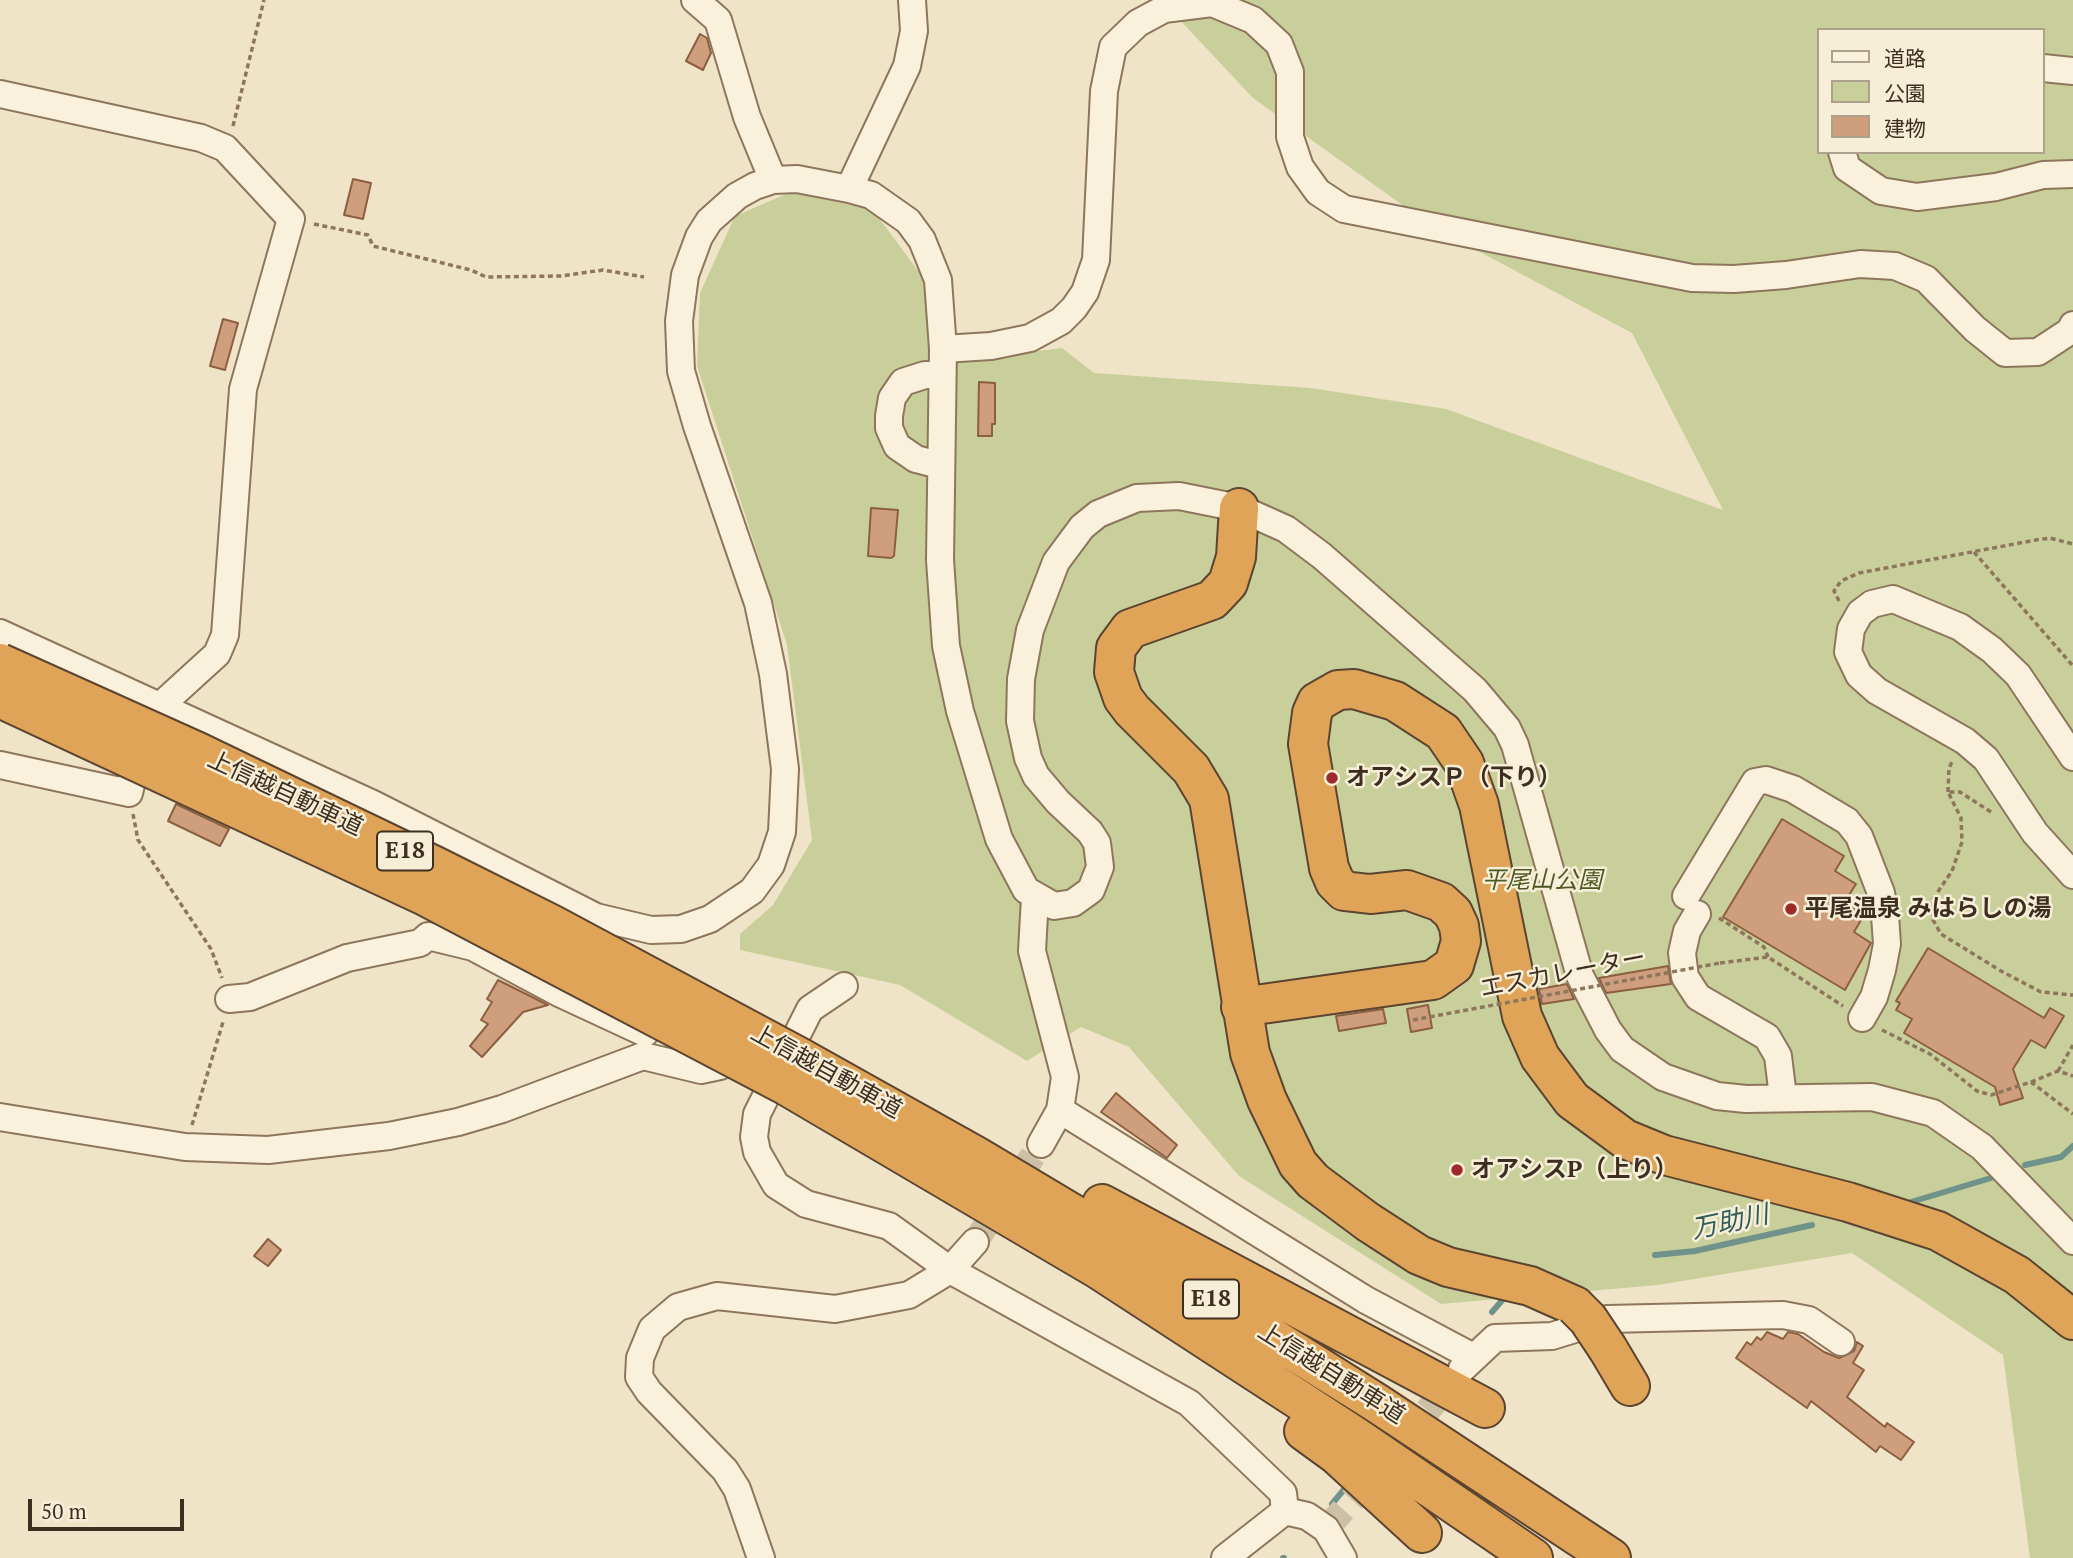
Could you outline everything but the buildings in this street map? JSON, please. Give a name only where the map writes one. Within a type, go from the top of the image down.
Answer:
[{"type":"highway","points":[[1239,508],[1234,564],[1228,583],[1221,593],[1199,606],[1130,629],[1116,648],[1114,660],[1117,685],[1123,698],[1191,769],[1209,799],[1250,1053],[1286,1145],[1313,1181],[1339,1202],[1419,1255],[1448,1267],[1530,1286],[1575,1306],[1588,1319],[1630,1386]]},
{"type":"highway","name":"上信越自動車道","points":[[0,663],[198,752],[551,924],[976,1156],[1110,1236],[1375,1402],[1611,1558]]},
{"type":"highway","points":[[1241,1007],[1425,982],[1433,980],[1454,965],[1461,941],[1459,926],[1453,913],[1441,902],[1425,894],[1407,890],[1370,894],[1344,891],[1335,882],[1329,868],[1308,744],[1312,713],[1317,702],[1338,690],[1354,689],[1395,701],[1443,732],[1464,763],[1479,805],[1522,1016],[1539,1057],[1572,1100],[1625,1139],[1664,1155],[1848,1202],[1938,1231],[2017,1275],[2073,1320]]},
{"type":"highway","name":"上信越自動車道","points":[[0,698],[423,895],[795,1057],[956,1184],[1229,1353],[1533,1558]]},
{"type":"highway","points":[[795,1057],[1024,1163],[1485,1408]]},
{"type":"highway","points":[[956,1184],[1337,1455],[1422,1532]]},
{"type":"street","points":[[695,0],[718,20],[747,117],[773,180]]},
{"type":"street","points":[[849,188],[907,66],[914,31],[912,0]]},
{"type":"street","points":[[939,465],[916,459],[897,446],[892,438],[889,416],[892,398],[903,382],[942,362],[991,346],[1030,338],[1061,321],[1084,292],[1098,244],[1104,91],[1113,47],[1138,23],[1164,5],[1212,3],[1253,20],[1279,44],[1290,72],[1290,137],[1300,167],[1318,192],[1344,209],[1692,278],[1734,279],[1786,275],[1860,264],[1895,266],[1926,279],[1975,329],[2005,353],[2038,352],[2070,331],[2073,324]]},
{"type":"street","points":[[2045,68],[2073,71]]},
{"type":"street","points":[[0,94],[201,138],[225,148],[291,219],[243,389],[225,635],[217,654],[161,705],[129,793],[0,765]]},
{"type":"street","points":[[1843,154],[1847,168],[1881,191],[1917,197],[1996,187],[2043,175],[2073,174]]},
{"type":"street","points":[[0,633],[373,804],[596,917],[652,930],[681,929],[710,919],[745,897],[763,879],[782,832],[785,793],[783,738],[758,603],[681,371],[679,321],[691,255],[709,220],[737,196],[773,180],[797,178],[849,188],[872,195],[908,221],[922,240],[938,280],[942,362],[939,465],[942,617],[951,676],[999,839],[1017,878],[1035,897],[1054,906],[1073,903],[1091,890],[1100,867],[1097,843],[1090,832],[1058,802],[1036,776],[1028,758],[1020,720],[1025,653],[1037,606],[1056,562],[1082,527],[1098,514],[1138,498],[1179,496],[1239,508],[1286,529],[1322,556],[1475,690],[1507,728],[1515,745],[1580,976],[1608,1030],[1622,1049],[1663,1077],[1690,1088],[1746,1099],[1872,1097],[1933,1113],[1982,1147],[2073,1241]]},
{"type":"street","points":[[2073,757],[2018,675],[1992,650],[1960,627],[1893,599],[1872,604],[1860,613],[1851,629],[1848,652],[1859,675],[1877,691],[1963,739],[1986,759],[2035,834],[2073,875]]},
{"type":"street","points":[[1783,1097],[1778,1056],[1767,1037],[1698,998],[1685,976],[1682,953],[1687,931],[1701,910],[1755,782],[1766,780],[1793,789],[1847,821],[1859,836],[1881,893],[1887,943],[1874,997],[1862,1018]]},
{"type":"street","points":[[1035,897],[1032,951],[1065,1077],[1060,1110],[1041,1144]]},
{"type":"street","points":[[229,999],[250,997],[347,958],[420,943],[428,936],[474,947],[561,994],[595,1007],[711,1068]]},
{"type":"street","points":[[844,986],[810,1009],[795,1057],[754,1126],[757,1152],[776,1185],[806,1204],[889,1226],[950,1270],[1189,1403],[1283,1493],[1285,1511]]},
{"type":"street","points":[[0,1118],[185,1147],[268,1150],[388,1136],[502,1110],[643,1056],[656,1056],[688,1068],[711,1068],[795,1057]]},
{"type":"street","points":[[1060,1110],[1467,1364],[1495,1338],[1552,1336],[1607,1319],[1783,1315],[1809,1321],[1841,1342]]},
{"type":"street","points":[[761,1558],[737,1489],[725,1470],[649,1392],[639,1377],[640,1358],[652,1328],[678,1307],[717,1296],[835,1309],[909,1295],[950,1270],[975,1242]]},
{"type":"street","points":[[1225,1558],[1285,1511]]},
{"type":"street","points":[[1285,1511],[1307,1516],[1325,1529],[1343,1558]]},
{"type":"path","points":[[225,148],[234,124],[264,0]]},
{"type":"path","points":[[291,219],[368,235],[373,246],[471,270],[486,277],[561,276],[603,270],[644,277]]},
{"type":"path","points":[[1851,629],[1834,591],[1841,581],[1859,573],[2050,538],[2073,544]]},
{"type":"path","points":[[1974,552],[2073,666]]},
{"type":"path","points":[[1963,739],[1950,768],[1948,792],[1961,818],[1962,842],[1952,871],[1933,899],[1933,920],[1941,934],[2041,992],[2073,995]]},
{"type":"path","points":[[1948,792],[1960,792],[2008,824],[2035,834]]},
{"type":"path","points":[[129,793],[138,840],[211,949],[229,999],[185,1147]]},
{"type":"path","points":[[1701,910],[1764,947],[1768,957]]},
{"type":"path","name":"エスカレーター","points":[[1413,1020],[1720,963]]},
{"type":"path","points":[[2031,1082],[2057,1071],[2073,1045]]},
{"type":"path","points":[[2057,1071],[2073,1076]]},
{"type":"path","points":[[2041,1089],[2073,1114]]},
{"type":"green space","name":"平尾山公園","points":[[1171,0],[2073,0],[2073,1558],[2030,1558],[2003,1355],[1852,1253],[1658,1285],[1441,1304],[1239,1176],[1129,1047],[1081,1027],[1027,1061],[900,985],[740,950],[740,934],[773,905],[812,840],[787,645],[697,366],[700,293],[735,216],[791,192],[873,210],[925,280],[960,361],[1062,348],[1094,373],[1311,388],[1446,409],[1723,510],[1632,333],[1433,227],[1253,98],[1177,17]]},
{"type":"waterway","name":"万助川","points":[[2025,1165],[2061,1157],[2073,1146]]},
{"type":"waterway","name":"万助川","points":[[1911,1202],[1991,1178]]},
{"type":"waterway","name":"万助川","points":[[1655,1255],[1695,1251],[1812,1225]]},
{"type":"waterway","name":"万助川","points":[[1492,1312],[1505,1297]]},
{"type":"waterway","name":"万助川","points":[[1332,1504],[1346,1487]]},
{"type":"tunnel","points":[[975,1242],[1041,1144]]},
{"type":"tunnel","points":[[1403,1441],[1456,1376]]},
{"type":"tunnel","points":[[1326,1529],[1378,1471]]},
{"type":"place","name":"オアシスＰ（下り）","points":[[1332,778]]},
{"type":"place","name":"平尾温泉 みはらしの湯","points":[[1791,909]]},
{"type":"place","name":"オアシスP（上り）","points":[[1457,1170]]}]
